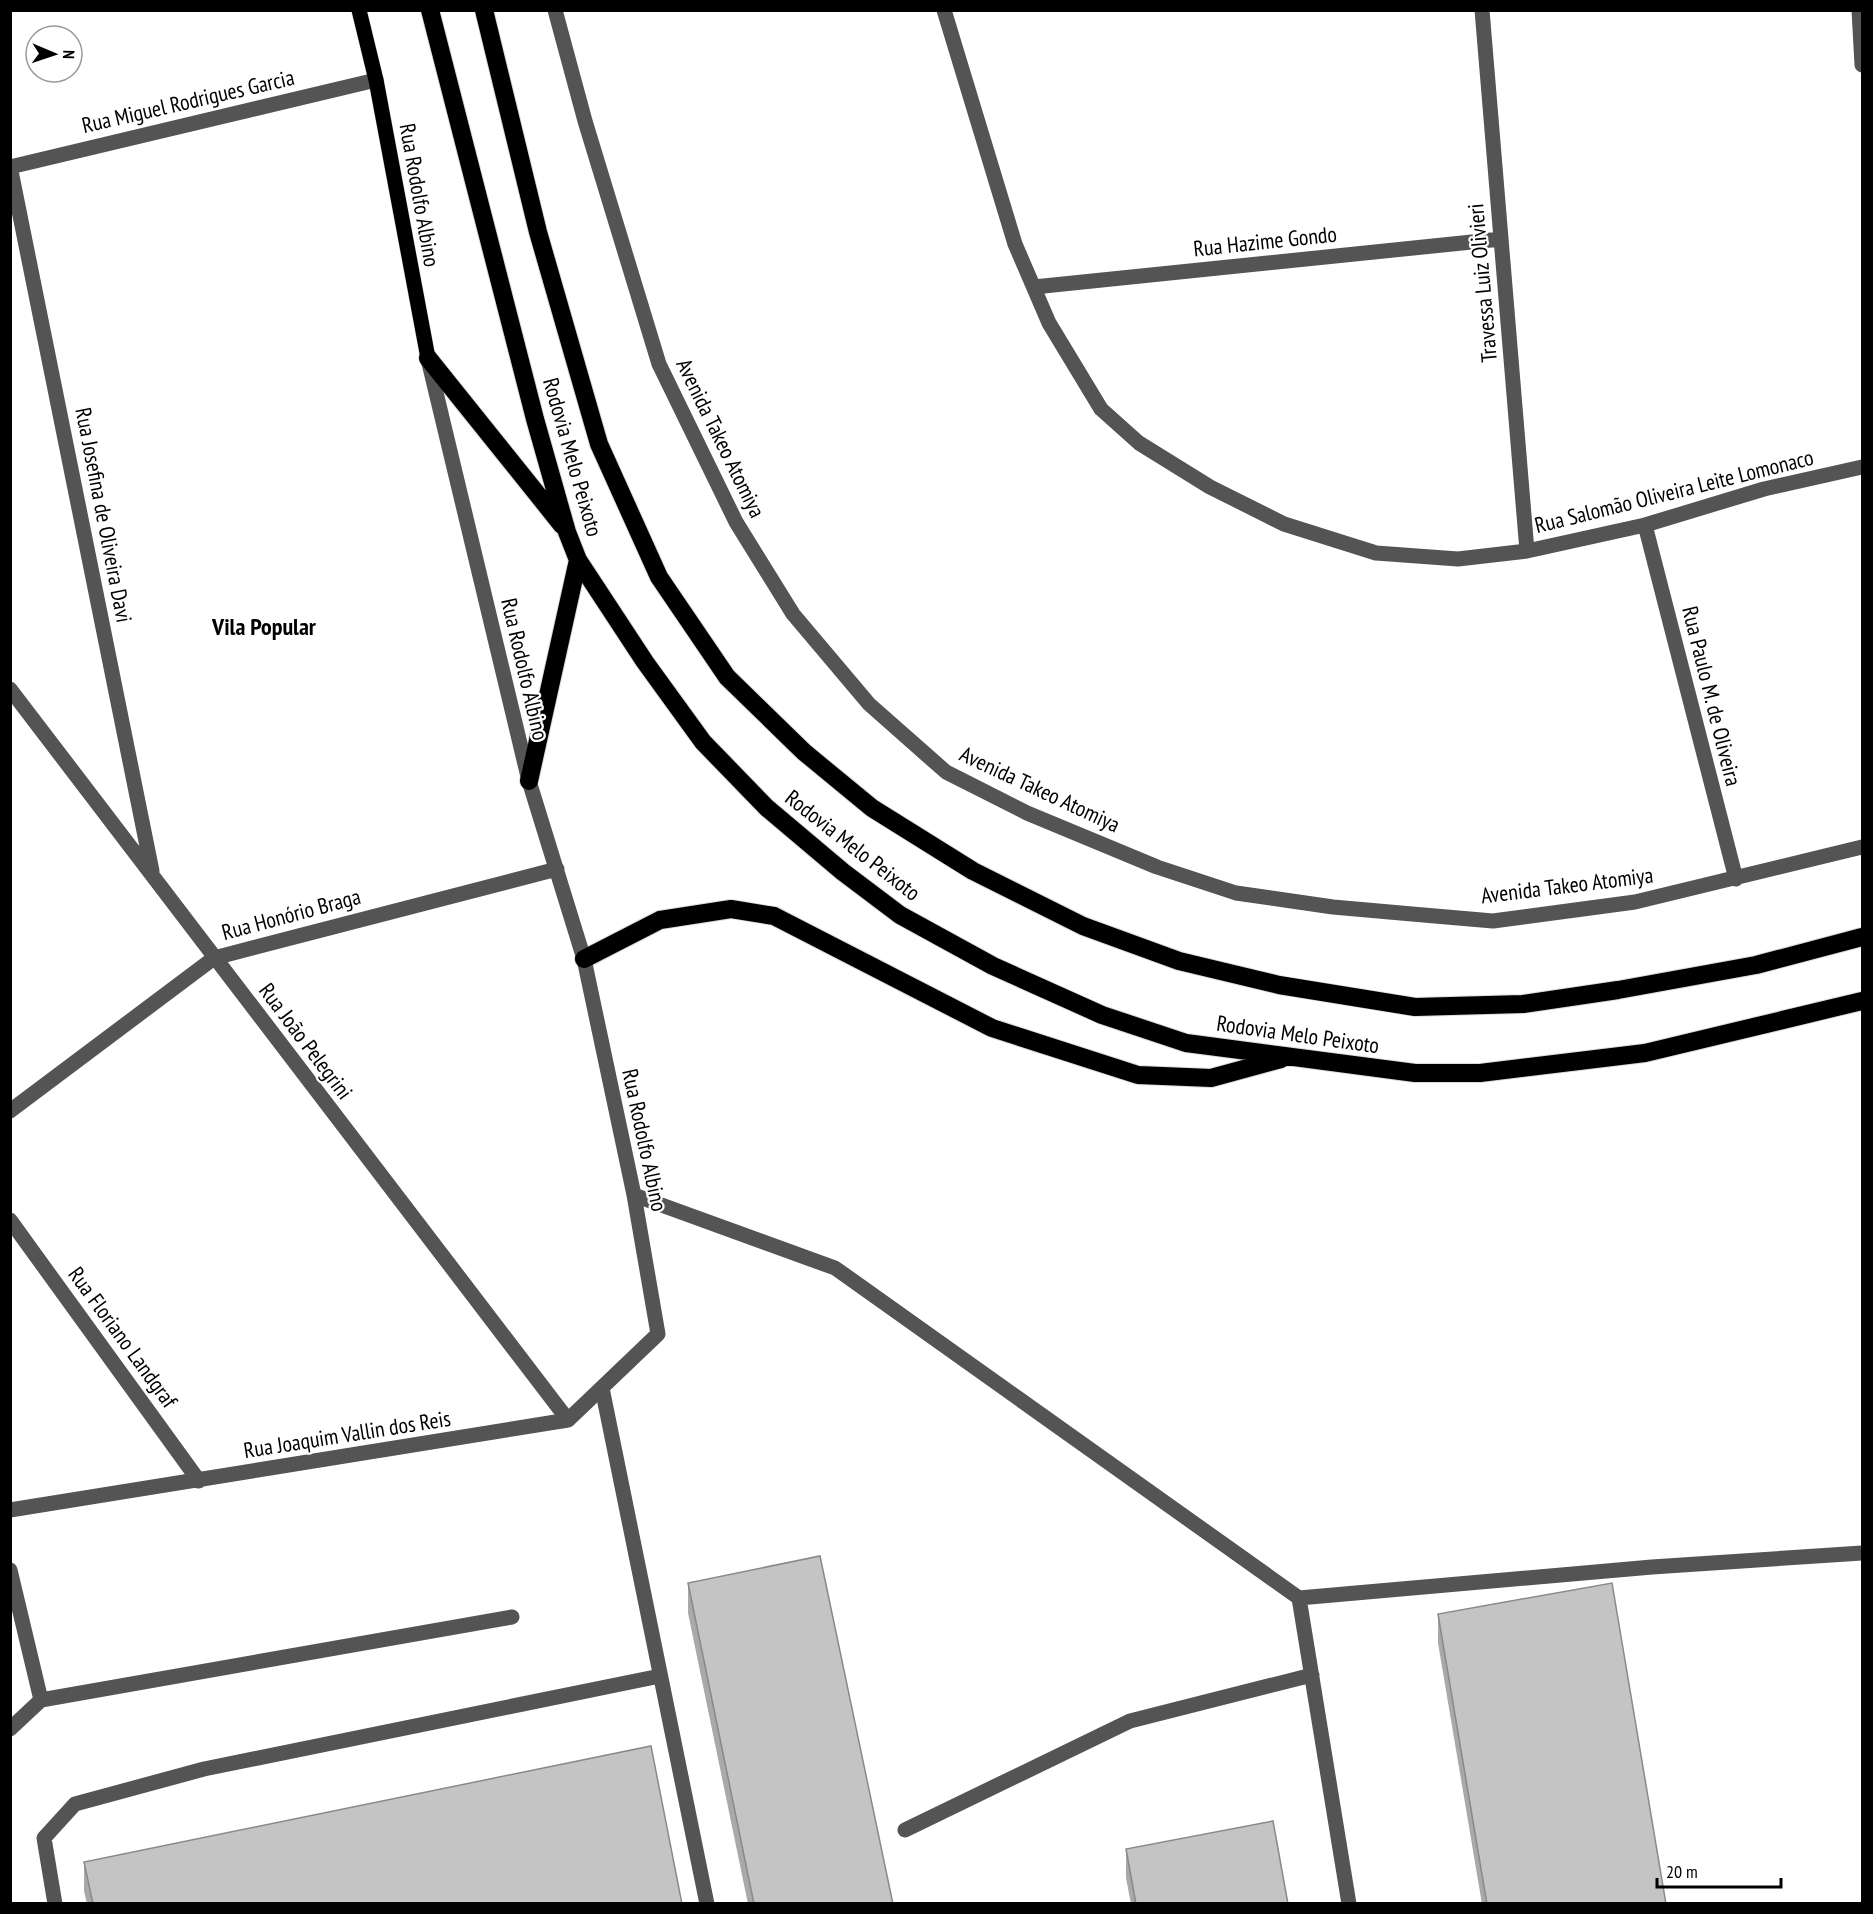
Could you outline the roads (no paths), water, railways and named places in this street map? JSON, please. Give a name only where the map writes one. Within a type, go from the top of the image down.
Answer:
[{"type":"highway","name":"Rodovia Melo Peixoto","points":[[430,10],[535,420],[567,532],[578,560],[645,662],[703,742],[767,808],[843,873],[900,915],[993,966],[1102,1016],[1186,1043],[1415,1073],[1480,1073],[1559,1066],[1645,1053],[1863,1001]]},
{"type":"highway","name":"Rodovia Melo Peixoto","points":[[485,12],[538,232],[599,444],[659,577],[727,677],[804,752],[872,807],[972,871],[1083,926],[1157,953],[1279,986],[1415,1007],[1523,1004],[1618,990],[1756,965],[1863,937]]},
{"type":"highway","points":[[428,358],[567,532]]},
{"type":"highway","points":[[529,781],[578,560]]},
{"type":"highway","points":[[584,959],[660,920],[731,909],[774,916],[992,1028],[1138,1075],[1211,1078],[1290,1057]]},
{"type":"main road","name":"Rua Rodolfo Albino","points":[[359,10],[376,80],[428,358]]},
{"type":"street","name":"Avenida Takeo Atomiya","points":[[555,10],[585,121],[659,364],[736,522],[793,614],[868,704],[946,772],[1027,813],[1157,867],[1236,892],[1333,907],[1493,921],[1635,902],[1863,848]]},
{"type":"street","name":"Rua Salomão Oliveira Leite Lomonaco","points":[[944,10],[1015,244],[1049,323],[1101,409],[1139,443],[1210,488],[1284,524],[1376,553],[1458,559],[1527,551],[1645,525],[1764,489],[1863,467]]},
{"type":"street","name":"Travessa Luiz Olivieri","points":[[1482,10],[1527,551]]},
{"type":"street","points":[[1859,10],[1863,65]]},
{"type":"street","name":"Rua Miguel Rodrigues Garcia","points":[[11,166],[376,80]]},
{"type":"street","name":"Rua Josefina de Oliveira Davi","points":[[11,166],[152,874]]},
{"type":"street","name":"Rua Hazime Gondo","points":[[1034,286],[1501,239]]},
{"type":"street","name":"Rua Rodolfo Albino","points":[[428,358],[529,781],[584,959],[634,1195],[658,1334],[602,1388]]},
{"type":"street","name":"Rua Paulo M. de Oliveira","points":[[1645,525],[1736,879]]},
{"type":"street","name":"Rua João Pelegrini","points":[[10,689],[568,1420]]},
{"type":"street","name":"Rua Honório Braga","points":[[10,1111],[214,958],[557,869]]},
{"type":"street","points":[[634,1195],[835,1268],[1299,1598],[1652,1567],[1863,1553]]},
{"type":"street","name":"Rua Floriano Landgraf","points":[[10,1220],[199,1481]]},
{"type":"street","points":[[568,1420],[602,1388]]},
{"type":"street","points":[[602,1388],[707,1904]]},
{"type":"street","name":"Rua Joaquim Vallin dos Reis","points":[[10,1510],[568,1420]]},
{"type":"street","points":[[10,1570],[41,1700]]},
{"type":"street","points":[[1299,1598],[1349,1904]]},
{"type":"street","points":[[10,1729],[41,1700],[512,1617]]},
{"type":"street","points":[[905,1830],[1130,1721],[1312,1675]]},
{"type":"street","points":[[55,1904],[44,1838],[75,1804],[204,1769],[660,1676]]},
{"type":"district","name":"Vila Popular","points":[[264,626]]}]
